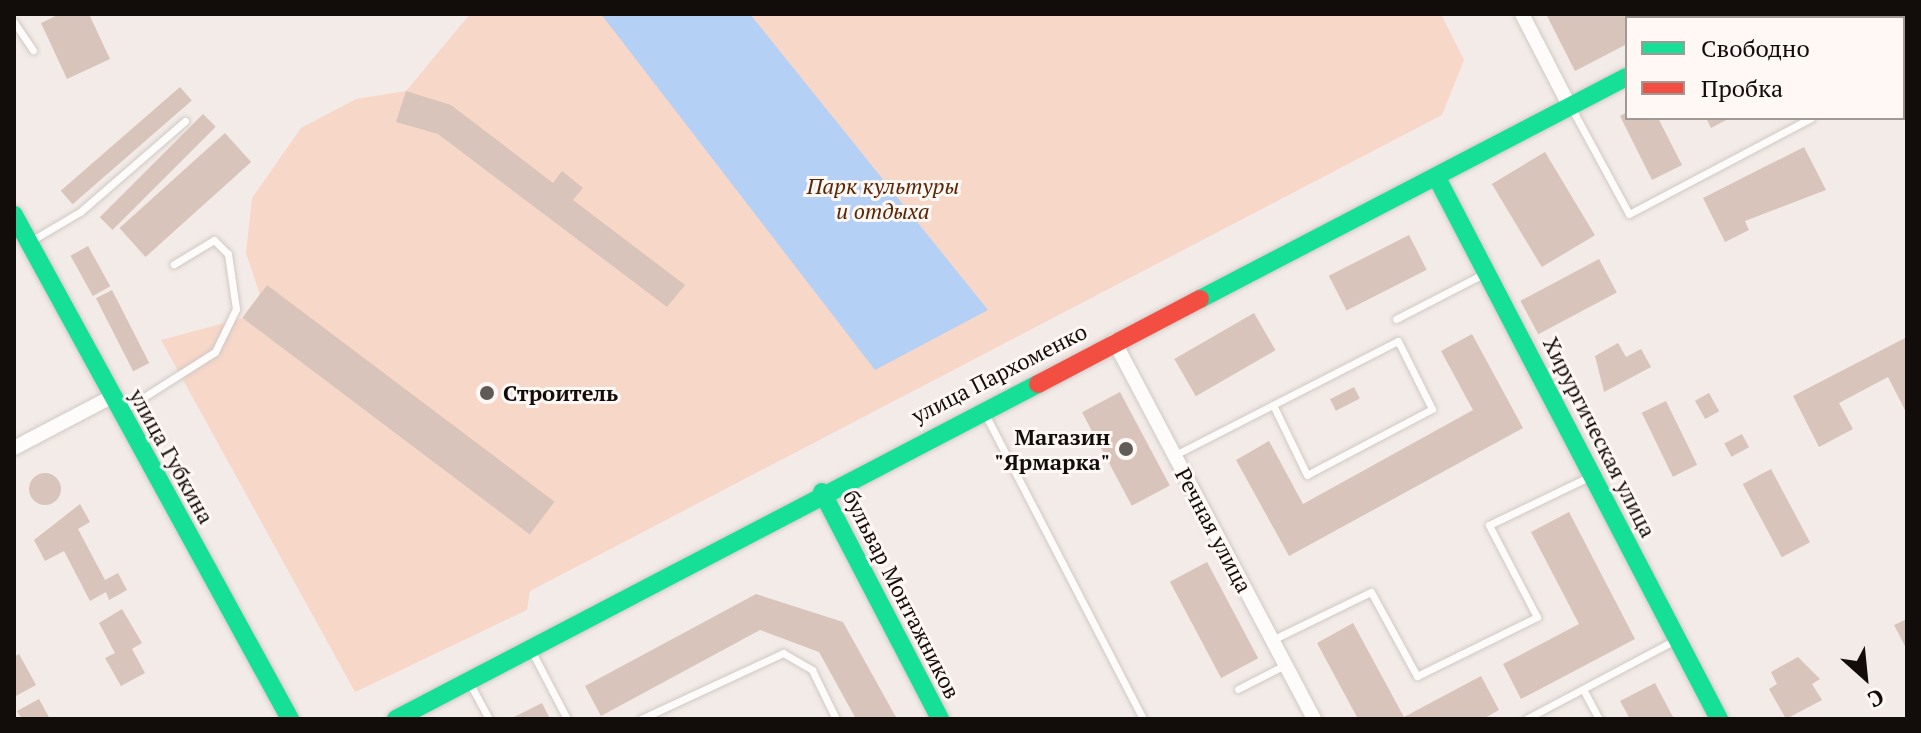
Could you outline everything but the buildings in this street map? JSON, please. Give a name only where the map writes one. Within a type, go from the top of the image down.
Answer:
[{"type":"street","points":[[1522,14],[1570,107]]},
{"type":"street","name":"улица Пархоменко","points":[[396,719],[822,492],[1437,178],[1625,78]]},
{"type":"street","name":"Хирургическая улица","points":[[1437,178],[1719,719]]},
{"type":"street","name":"улица Губкина","points":[[15,220],[290,719]]},
{"type":"street","name":"Речная улица","points":[[1114,341],[1314,719]]},
{"type":"street","points":[[14,448],[116,404]]},
{"type":"street","name":"бульвар Монтажников","points":[[822,492],[940,719]]},
{"type":"lane","points":[[14,22],[33,50]]},
{"type":"lane","points":[[1570,107],[1629,214],[1807,120]]},
{"type":"lane","points":[[28,242],[80,212],[185,121]]},
{"type":"lane","points":[[116,404],[215,352],[236,309],[228,254],[214,240],[174,264]]},
{"type":"lane","points":[[1396,319],[1488,271]]},
{"type":"lane","points":[[1174,456],[1273,405],[1398,341],[1432,409],[1307,475],[1273,405]]},
{"type":"lane","points":[[983,409],[1143,719]]},
{"type":"lane","points":[[1272,640],[1371,592],[1417,676],[1537,617],[1489,525],[1593,475]]},
{"type":"lane","points":[[1526,719],[1677,639]]},
{"type":"lane","points":[[530,648],[567,719]]},
{"type":"lane","points":[[641,719],[783,653],[812,670],[836,719]]},
{"type":"lane","points":[[1238,689],[1285,665]]},
{"type":"lane","points":[[469,680],[489,719]]},
{"type":"lane","points":[[1583,689],[1599,719]]},
{"type":"green space","name":"Парк культуры и отдыха","points":[[470,14],[1441,14],[1464,60],[1442,115],[530,591],[527,610],[355,692],[161,340],[243,318],[260,295],[246,253],[252,198],[301,128],[356,99],[406,91]]},
{"type":"water","points":[[601,14],[750,14],[988,310],[875,370]]},
{"type":"traffic: fast","points":[[1200,299],[1625,78]]},
{"type":"traffic: fast","points":[[1437,178],[1719,719]]},
{"type":"traffic: fast","points":[[14,215],[290,719]]},
{"type":"traffic: fast","points":[[396,719],[1038,384]]},
{"type":"traffic: fast","points":[[822,492],[940,719]]},
{"type":"traffic: jam","points":[[1038,384],[1200,299]]},
{"type":"place","name":"Строитель","points":[[487,393]]},
{"type":"place","name":"Магазин \"Ярмарка\"","points":[[1126,449]]}]
